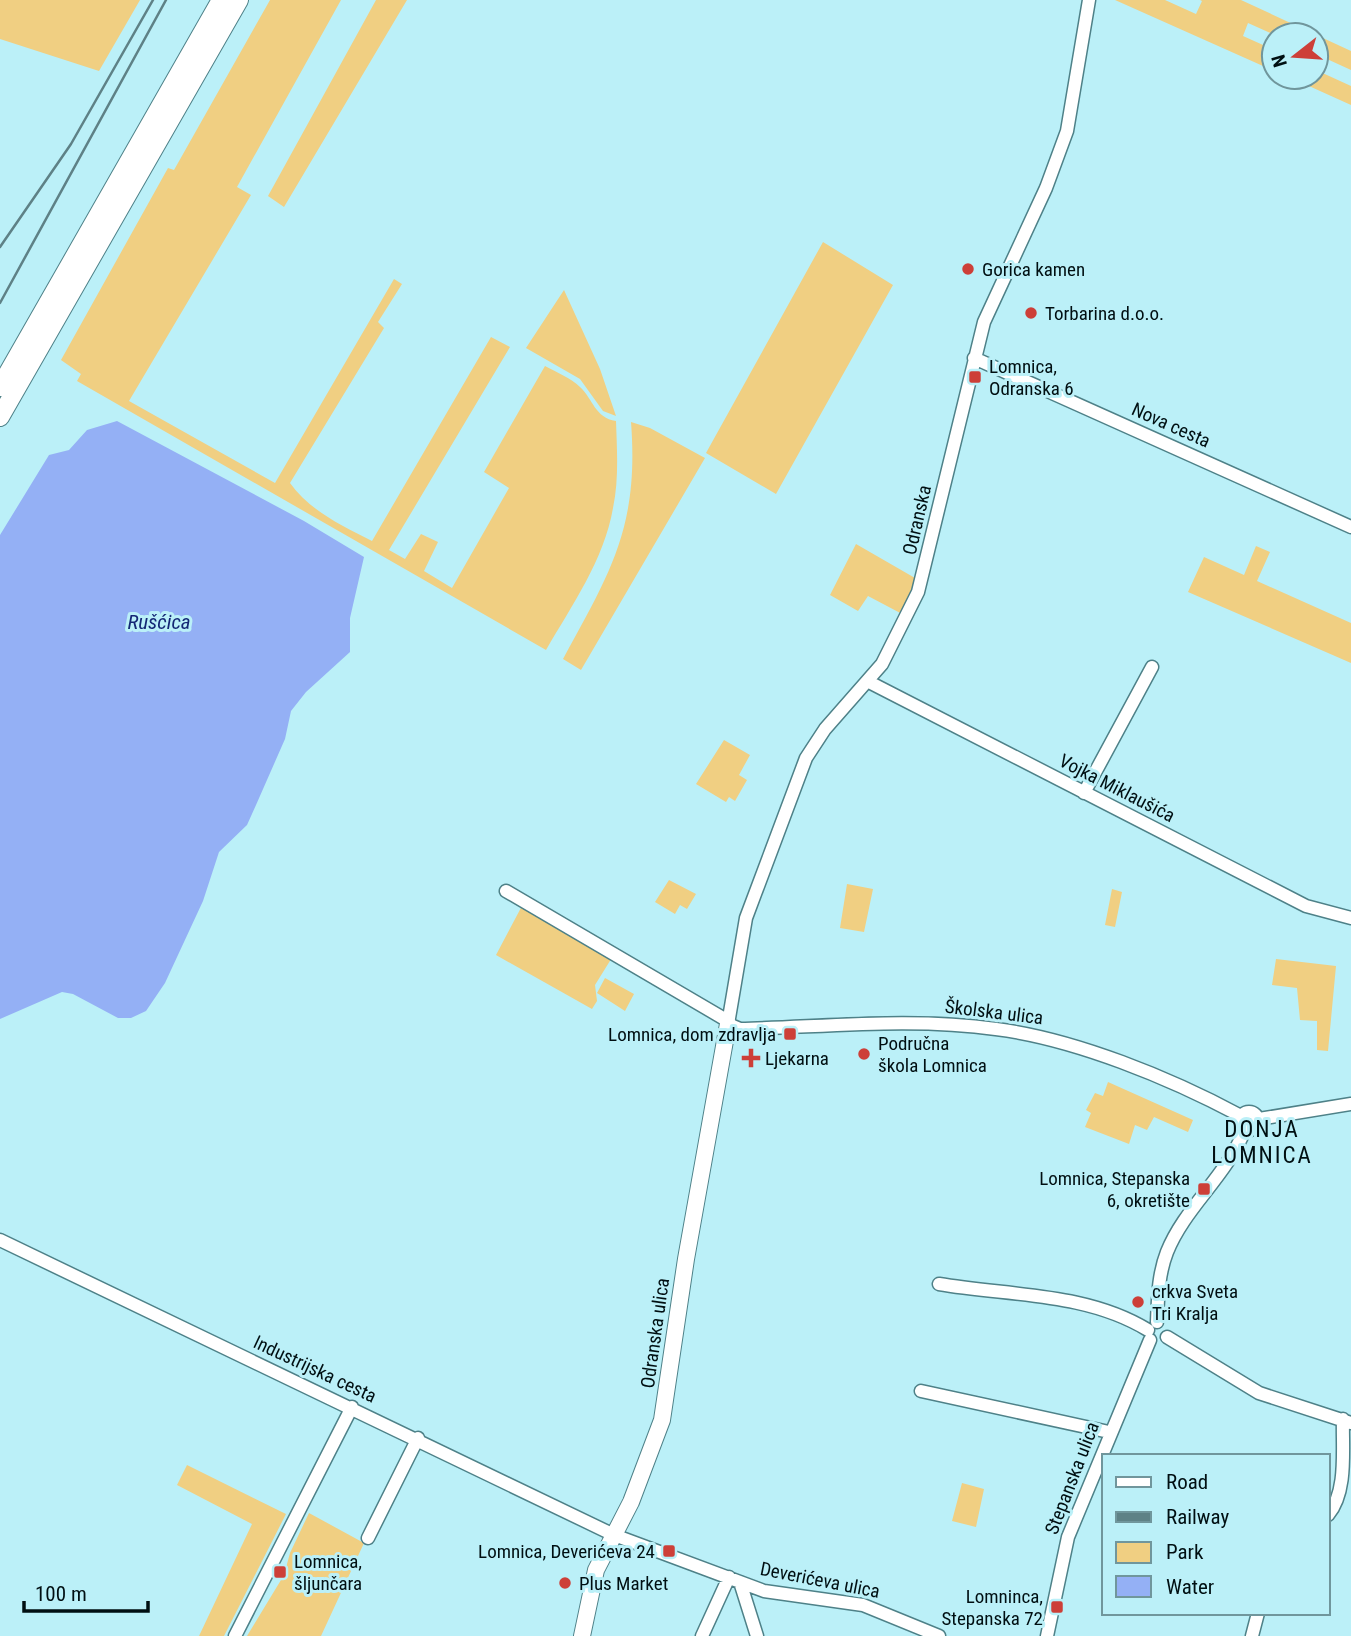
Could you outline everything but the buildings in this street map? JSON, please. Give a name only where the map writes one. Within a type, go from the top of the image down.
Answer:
[{"type":"highway","points":[[0,387],[221,0]]},
{"type":"highway","points":[[0,417],[239,0]]},
{"type":"main road","name":"Odranska ulica","points":[[582,1636],[593,1578],[648,1464],[666,1406],[686,1259],[728,1022]]},
{"type":"street","name":"Odranska","points":[[728,1022],[746,918],[800,773],[825,729],[869,682],[892,647],[922,580],[974,358],[990,306],[1046,188],[1067,131],[1089,0]]},
{"type":"street","name":"Nova cesta","points":[[974,358],[1351,527]]},
{"type":"street","points":[[1084,793],[1152,667]]},
{"type":"street","name":"Vojka Miklaušića","points":[[869,682],[1306,906],[1351,918]]},
{"type":"street","points":[[506,891],[728,1022]]},
{"type":"street","name":"Školska ulica","points":[[728,1022],[740,1029],[948,1024],[1033,1035],[1090,1051],[1241,1116],[1252,1112],[1259,1119]]},
{"type":"street","name":"Školska ulica","points":[[1259,1119],[1351,1104]]},
{"type":"street","points":[[1152,1331],[1167,1251],[1184,1222],[1229,1163],[1245,1129],[1240,1122],[1241,1116]]},
{"type":"street","name":"Školska ulica","points":[[1245,1129],[1255,1129],[1259,1119]]},
{"type":"street","name":"Industrijska cesta","points":[[0,1240],[418,1438],[614,1535]]},
{"type":"street","points":[[939,1284],[1087,1303],[1117,1312],[1152,1331],[1166,1326],[1167,1338],[1259,1393],[1347,1421],[1340,1489],[1335,1507],[1330,1513]]},
{"type":"street","name":"Stepanska ulica","points":[[1047,1636],[1068,1537],[1152,1331]]},
{"type":"street","points":[[921,1391],[1109,1432]]},
{"type":"street","points":[[235,1636],[352,1407]]},
{"type":"street","points":[[368,1538],[418,1438]]},
{"type":"street","name":"Deverićeva ulica","points":[[614,1535],[782,1595],[863,1605],[939,1636]]},
{"type":"street","points":[[702,1636],[734,1580]]},
{"type":"street","points":[[734,1580],[757,1636]]},
{"type":"street","points":[[1252,1636],[1257,1615]]},
{"type":"green space","points":[[0,0],[140,0],[99,71],[0,39]]},
{"type":"green space","points":[[270,0],[341,0],[237,187],[251,195],[129,401],[275,483],[394,279],[402,284],[378,322],[384,328],[290,483],[316,509],[372,541],[491,337],[510,347],[389,550],[405,559],[421,534],[438,542],[424,571],[452,588],[509,488],[484,472],[545,366],[568,378],[584,392],[603,416],[616,421],[616,487],[609,527],[595,564],[546,650],[77,381],[81,374],[61,360],[168,168],[174,170]]},
{"type":"green space","points":[[376,0],[407,0],[284,207],[268,196]]},
{"type":"green space","points":[[1115,0],[1165,0],[1196,14],[1202,1],[1200,0],[1241,0],[1286,21],[1260,21],[1260,28],[1248,23],[1243,36],[1260,44],[1260,65]]},
{"type":"green space","points":[[1330,41],[1351,51],[1351,70],[1330,60]]},
{"type":"green space","points":[[1330,76],[1351,86],[1351,105],[1320,91],[1330,91]]},
{"type":"green space","points":[[823,242],[893,285],[776,494],[706,453]]},
{"type":"green space","points":[[564,290],[600,369],[616,416],[603,411],[580,379],[526,348]]},
{"type":"green space","points":[[631,422],[650,428],[705,458],[581,670],[563,659],[608,573],[626,520],[632,459]]},
{"type":"green space","points":[[856,544],[915,578],[916,584],[904,615],[868,596],[858,611],[830,595]]},
{"type":"green space","points":[[1256,546],[1270,552],[1257,581],[1351,623],[1351,663],[1188,592],[1204,557],[1244,575]]},
{"type":"green space","points":[[724,740],[750,755],[739,775],[747,780],[735,801],[729,797],[726,802],[696,784]]},
{"type":"green space","points":[[669,880],[696,894],[687,909],[680,905],[675,914],[655,902]]},
{"type":"green space","points":[[847,884],[873,889],[864,932],[840,928]]},
{"type":"green space","points":[[1112,889],[1122,892],[1115,927],[1105,925]]},
{"type":"green space","points":[[523,904],[613,956],[595,985],[597,1001],[592,1009],[496,955]]},
{"type":"green space","points":[[1276,959],[1336,966],[1328,1051],[1317,1050],[1317,1021],[1300,1020],[1297,988],[1272,985]]},
{"type":"green space","points":[[605,978],[634,994],[625,1011],[597,993]]},
{"type":"green space","points":[[1108,1082],[1193,1120],[1188,1132],[1154,1117],[1147,1130],[1135,1125],[1129,1144],[1085,1127],[1091,1113],[1086,1110],[1095,1093],[1103,1096]]},
{"type":"green space","points":[[187,1465],[286,1514],[224,1636],[199,1636],[252,1524],[177,1485]]},
{"type":"green space","points":[[962,1483],[984,1489],[976,1527],[952,1521]]},
{"type":"green space","points":[[309,1513],[364,1543],[321,1636],[247,1636],[284,1575],[290,1553]]},
{"type":"water","name":"Rušćica","points":[[117,421],[304,521],[364,557],[350,618],[350,652],[306,692],[291,711],[285,739],[247,825],[219,852],[203,901],[165,983],[146,1011],[131,1018],[118,1018],[73,994],[62,992],[0,1019],[0,535],[49,455],[69,450],[87,430]]},
{"type":"railway","points":[[0,247],[71,144],[153,0]]},
{"type":"railway","points":[[0,303],[166,0]]},
{"type":"place","name":"Gorica kamen","points":[[968,269]]},
{"type":"place","name":"Torbarina d.o.o.","points":[[1031,313]]},
{"type":"place","name":"Lomnica, Odranska 6","points":[[975,377]]},
{"type":"place","name":"Lomnica, dom zdravlja","points":[[790,1034]]},
{"type":"place","name":"Područna škola Lomnica","points":[[864,1054]]},
{"type":"place","name":"Ljekarna","points":[[751,1058]]},
{"type":"place","name":"Lomnica, Stepanska 6, okretište","points":[[1204,1189]]},
{"type":"place","name":"crkva Sveta Tri Kralja","points":[[1138,1302]]},
{"type":"place","name":"Lomnica, Deverićeva 24","points":[[669,1551]]},
{"type":"place","name":"Lomnica, šljunčara","points":[[280,1572]]},
{"type":"place","name":"Plus Market","points":[[565,1583]]},
{"type":"place","name":"Lomninca, Stepanska 72","points":[[1057,1607]]},
{"type":"district","name":"DONJA LOMNICA","points":[[1262,1142]]}]
